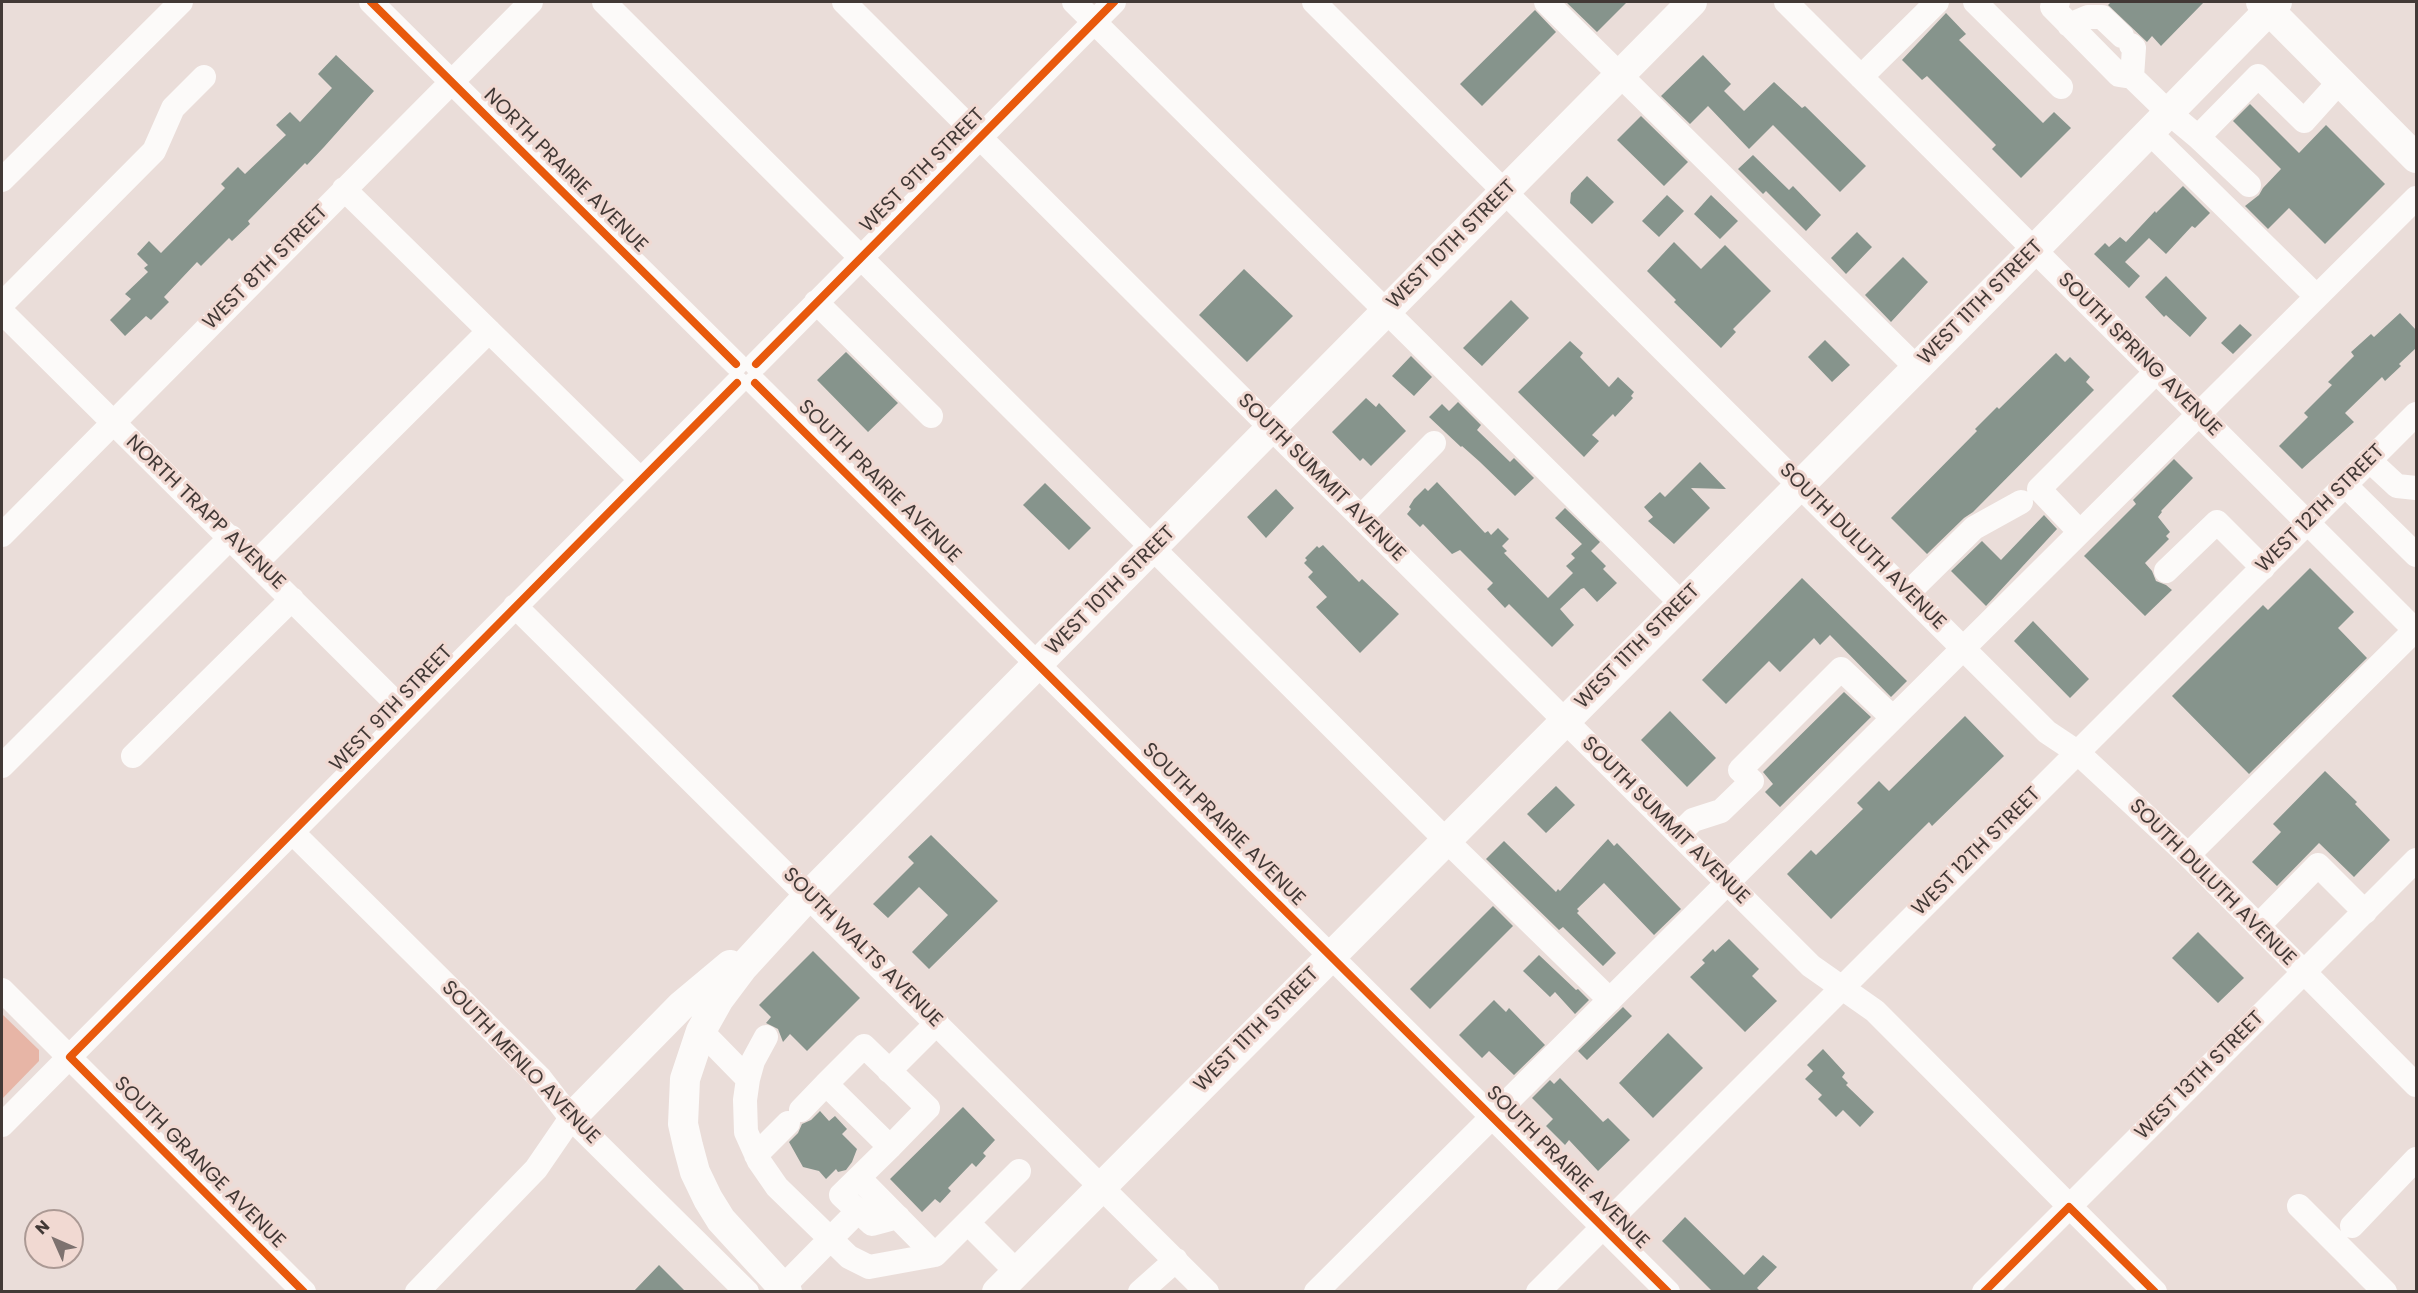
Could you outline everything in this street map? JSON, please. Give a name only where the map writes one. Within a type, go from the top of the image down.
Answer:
[{"type":"main road","name":"WEST 10TH STREET","points":[[785,1289],[721,1220],[708,1199],[695,1172],[683,1124],[685,1078],[701,1031],[720,999],[743,967],[809,895],[1692,2]]},
{"type":"main road","points":[[2269,4],[2340,81],[2416,158]]},
{"type":"main road","name":"WEST 11TH STREET","points":[[1007,1282],[1798,484],[2034,250],[2269,4]]},
{"type":"main road","points":[[571,1118],[681,1006],[809,895]]},
{"type":"street","points":[[2,180],[181,2]]},
{"type":"street","name":"NORTH PRAIRIE AVENUE","points":[[371,2],[746,373]]},
{"type":"street","name":"WEST 8TH STREET","points":[[2,535],[531,2]]},
{"type":"street","points":[[604,2],[1446,840],[1610,1000]]},
{"type":"street","name":"SOUTH SUMMIT AVENUE","points":[[844,2],[1811,966],[1875,1011],[2155,1292]]},
{"type":"street","points":[[1074,2],[1681,603]]},
{"type":"street","name":"WEST 9TH STREET","points":[[2,1125],[1114,2]]},
{"type":"street","name":"SOUTH DULUTH AVENUE","points":[[1314,2],[2047,732],[2077,752],[2188,855],[2416,1085]]},
{"type":"street","points":[[1546,2],[1916,367]]},
{"type":"street","name":"SOUTH SPRING AVENUE","points":[[1786,2],[2416,631]]},
{"type":"street","points":[[1861,77],[1937,2]]},
{"type":"street","points":[[1975,2],[2061,87]]},
{"type":"street","points":[[2058,2],[2052,7],[2119,75],[2132,77]]},
{"type":"street","points":[[2070,25],[2088,17],[2102,17],[2134,48],[2132,77],[2158,122],[2316,296]]},
{"type":"street","points":[[2,304],[154,151],[172,108],[204,76]]},
{"type":"street","points":[[2198,136],[2258,76],[2304,121],[2340,81]]},
{"type":"street","points":[[2158,122],[2198,136],[2249,186]]},
{"type":"street","points":[[344,189],[641,480]]},
{"type":"street","points":[[1316,1292],[1610,1000],[1726,881],[2416,198]]},
{"type":"street","points":[[816,302],[931,416]]},
{"type":"street","name":"NORTH TRAPP AVENUE","points":[[2,312],[408,715]]},
{"type":"street","points":[[256,563],[489,331]]},
{"type":"street","points":[[2079,531],[2039,489],[2156,372]]},
{"type":"street","name":"SOUTH PRAIRIE AVENUE","points":[[746,373],[1668,1292]]},
{"type":"street","name":"WEST 12TH STREET","points":[[1538,1292],[2416,414]]},
{"type":"street","points":[[1361,517],[1434,443]]},
{"type":"street","points":[[2369,460],[2397,486],[2416,488]]},
{"type":"street","points":[[2345,485],[2416,555]]},
{"type":"street","points":[[1908,593],[1974,528],[2021,502]]},
{"type":"street","points":[[2166,571],[2217,522],[2263,568]]},
{"type":"street","points":[[2,766],[231,537]]},
{"type":"street","points":[[133,756],[292,599]]},
{"type":"street","name":"SOUTH WALTS AVENUE","points":[[516,606],[1207,1292]]},
{"type":"street","points":[[2188,855],[2416,631]]},
{"type":"street","points":[[1679,834],[1693,820],[1721,811],[1752,781],[1740,770],[1841,669],[1892,717]]},
{"type":"street","name":"SOUTH MENLO AVENUE","points":[[293,833],[540,1078],[571,1118],[747,1292]]},
{"type":"street","name":"WEST 13TH STREET","points":[[1984,1292],[2416,860]]},
{"type":"street","points":[[2258,926],[2318,865],[2365,912]]},
{"type":"street","name":"SOUTH GRANGE AVENUE","points":[[2,990],[304,1292]]},
{"type":"street","points":[[889,1071],[938,1023]]},
{"type":"street","points":[[701,1031],[748,1079]]},
{"type":"street","points":[[766,1037],[753,1061],[748,1079],[745,1100],[746,1132],[756,1155],[777,1187],[849,1257],[869,1267],[935,1255],[1019,1171]]},
{"type":"street","points":[[756,1155],[864,1046],[928,1108],[841,1195],[872,1224],[898,1217]]},
{"type":"street","points":[[826,1084],[890,1146]]},
{"type":"street","points":[[417,1292],[536,1169],[571,1118]]},
{"type":"street","points":[[2352,1226],[2416,1159]]},
{"type":"street","points":[[859,1178],[935,1255]]},
{"type":"street","points":[[2299,1206],[2385,1292]]},
{"type":"street","points":[[785,1289],[830,1238],[858,1211]]},
{"type":"street","points":[[968,1223],[1007,1282]]},
{"type":"street","points":[[1140,1292],[1176,1260]]},
{"type":"shaded area","points":[[2,1014],[39,1050],[39,1061],[2,1099]]},
{"type":"building","points":[[1566,2],[1627,2],[1597,32]]},
{"type":"building","points":[[2111,2],[2204,2],[2161,46],[2152,36],[2147,42],[2108,5]]},
{"type":"building","points":[[1535,10],[1556,32],[1482,106],[1460,84]]},
{"type":"building","points":[[1946,13],[1966,34],[1959,40],[2043,123],[2054,112],[2071,128],[2021,178],[1992,149],[1996,145],[1927,76],[1922,80],[1902,60]]},
{"type":"building","points":[[336,55],[374,91],[307,165],[305,163],[248,221],[250,224],[232,241],[229,238],[201,266],[197,262],[164,297],[169,302],[151,320],[146,316],[125,336],[110,320],[131,299],[125,294],[148,272],[144,268],[148,265],[137,254],[149,241],[161,253],[225,188],[221,184],[238,167],[245,174],[286,135],[276,125],[290,112],[300,122],[332,88],[318,74]]},
{"type":"building","points":[[1703,55],[1731,84],[1724,91],[1744,111],[1774,82],[1802,108],[1805,106],[1866,166],[1840,192],[1773,125],[1749,149],[1708,106],[1690,124],[1661,96]]},
{"type":"building","points":[[2250,104],[2299,153],[2326,125],[2385,184],[2325,244],[2289,208],[2268,229],[2245,206],[2259,195],[2281,169],[2233,121]]},
{"type":"building","points":[[1641,116],[1688,162],[1664,186],[1617,140]]},
{"type":"building","points":[[1753,155],[1789,190],[1793,186],[1821,215],[1806,231],[1766,191],[1763,194],[1738,169]]},
{"type":"building","points":[[1587,176],[1614,202],[1592,224],[1570,203],[1571,193]]},
{"type":"building","points":[[2183,186],[2210,213],[2195,228],[2192,226],[2166,254],[2149,238],[2125,262],[2140,276],[2129,288],[2094,254],[2105,243],[2109,247],[2120,237],[2126,242]]},
{"type":"building","points":[[1667,195],[1684,211],[1659,237],[1642,221]]},
{"type":"building","points":[[1711,195],[1738,221],[1720,239],[1694,214]]},
{"type":"building","points":[[1857,232],[1872,247],[1846,274],[1831,258]]},
{"type":"building","points":[[1674,242],[1701,269],[1725,245],[1771,291],[1733,329],[1736,332],[1721,348],[1674,302],[1676,300],[1647,271]]},
{"type":"building","points":[[1903,257],[1928,282],[1891,322],[1865,295]]},
{"type":"building","points":[[1244,269],[1293,316],[1247,362],[1199,315]]},
{"type":"building","points":[[2166,276],[2207,318],[2190,337],[2166,315],[2164,317],[2145,297]]},
{"type":"building","points":[[1511,300],[1529,318],[1482,366],[1463,348]]},
{"type":"building","points":[[2400,313],[2416,330],[2416,348],[2385,381],[2382,377],[2345,413],[2354,422],[2302,469],[2279,446],[2308,417],[2304,413],[2332,385],[2328,382],[2354,356],[2351,352],[2371,334],[2374,337]]},
{"type":"building","points":[[2240,324],[2252,335],[2233,354],[2221,343]]},
{"type":"building","points":[[1825,340],[1850,365],[1832,382],[1808,357]]},
{"type":"building","points":[[1570,341],[1583,353],[1580,357],[1609,387],[1618,377],[1634,392],[1631,396],[1633,398],[1615,417],[1613,414],[1592,435],[1599,441],[1584,457],[1518,392]]},
{"type":"building","points":[[846,352],[898,403],[868,432],[817,380]]},
{"type":"building","points":[[2056,353],[2065,362],[2070,357],[2090,377],[2086,382],[2094,390],[1973,512],[1927,554],[1891,518],[1977,431],[1975,429],[1997,407],[1999,409]]},
{"type":"building","points":[[1411,356],[1432,377],[1414,396],[1392,376]]},
{"type":"building","points":[[1366,398],[1376,407],[1379,403],[1406,431],[1371,466],[1363,458],[1360,461],[1332,432]]},
{"type":"building","points":[[1458,402],[1481,425],[1477,430],[1510,462],[1514,458],[1534,478],[1515,496],[1429,417],[1442,404],[1449,411]]},
{"type":"building","points":[[2174,459],[2193,478],[2158,517],[2170,532],[2166,536],[2169,539],[2145,563],[2152,571],[2156,581],[2172,590],[2145,616],[2084,556],[2136,504],[2133,500]]},
{"type":"building","points":[[1700,462],[1726,489],[1691,488],[1710,508],[1674,544],[1648,521],[1653,517],[1644,507],[1660,492],[1665,497]]},
{"type":"building","points":[[1437,482],[1485,533],[1488,531],[1491,535],[1498,528],[1509,539],[1502,546],[1507,551],[1504,553],[1548,598],[1573,573],[1566,566],[1575,558],[1571,554],[1582,544],[1555,518],[1565,508],[1600,542],[1591,551],[1606,566],[1603,569],[1617,583],[1597,602],[1584,588],[1581,589],[1560,609],[1574,625],[1552,647],[1509,604],[1505,608],[1487,589],[1493,583],[1460,550],[1452,554],[1423,524],[1420,527],[1407,514],[1414,499],[1425,488],[1428,491]]},
{"type":"building","points":[[1045,483],[1091,528],[1069,550],[1023,505]]},
{"type":"building","points":[[1276,489],[1294,508],[1266,538],[1247,517]]},
{"type":"building","points":[[2044,515],[2057,529],[1986,606],[1951,571],[1982,541],[2001,560]]},
{"type":"building","points":[[1323,545],[1359,582],[1362,579],[1399,614],[1360,653],[1316,607],[1327,597],[1308,577],[1313,572],[1304,563],[1307,560],[1305,558],[1317,546],[1319,548]]},
{"type":"building","points":[[2310,568],[2354,612],[2338,628],[2367,658],[2249,774],[2172,696],[2263,605],[2268,610]]},
{"type":"building","points":[[1802,578],[1907,681],[1891,697],[1830,635],[1820,645],[1814,638],[1780,672],[1769,661],[1726,704],[1702,680]]},
{"type":"building","points":[[2033,621],[2089,679],[2070,698],[2014,641]]},
{"type":"building","points":[[1844,692],[1871,717],[1780,807],[1765,792],[1773,784],[1763,772]]},
{"type":"building","points":[[1670,711],[1716,758],[1687,787],[1641,740]]},
{"type":"building","points":[[1965,716],[2004,756],[1932,826],[1929,822],[1831,919],[1787,874],[1811,850],[1816,855],[1863,809],[1857,803],[1879,781],[1889,791]]},
{"type":"building","points":[[2325,771],[2357,802],[2355,804],[2390,840],[2354,877],[2319,843],[2277,886],[2252,862],[2281,832],[2273,824]]},
{"type":"building","points":[[1556,786],[1575,805],[1546,833],[1527,814]]},
{"type":"building","points":[[931,835],[998,901],[929,969],[912,952],[948,915],[919,887],[888,918],[873,904],[914,863],[908,857]]},
{"type":"building","points":[[1608,839],[1614,846],[1617,843],[1681,909],[1654,935],[1604,883],[1577,909],[1579,911],[1577,913],[1616,953],[1603,966],[1563,927],[1559,930],[1486,859],[1504,841],[1556,892],[1558,889],[1560,891]]},
{"type":"building","points":[[1493,906],[1513,926],[1430,1009],[1410,989]]},
{"type":"building","points":[[2198,932],[2244,978],[2218,1003],[2172,958]]},
{"type":"building","points":[[1729,939],[1759,969],[1752,976],[1777,1001],[1745,1032],[1690,977],[1705,963],[1702,960],[1713,949],[1715,952]]},
{"type":"building","points":[[813,951],[860,998],[807,1051],[790,1034],[783,1042],[778,1029],[766,1023],[771,1017],[759,1005]]},
{"type":"building","points":[[1539,955],[1589,1000],[1575,1014],[1555,992],[1550,997],[1523,971]]},
{"type":"building","points":[[1494,1000],[1506,1012],[1509,1008],[1545,1045],[1514,1075],[1489,1051],[1482,1058],[1459,1035]]},
{"type":"building","points":[[1623,1007],[1632,1016],[1587,1060],[1578,1051]]},
{"type":"building","points":[[1668,1033],[1703,1068],[1653,1118],[1619,1083]]},
{"type":"building","points":[[1823,1049],[1845,1073],[1842,1077],[1848,1083],[1846,1085],[1874,1112],[1860,1127],[1843,1110],[1836,1117],[1818,1099],[1822,1095],[1805,1079],[1813,1071],[1807,1065]]},
{"type":"building","points":[[1560,1078],[1603,1122],[1608,1118],[1630,1140],[1598,1171],[1569,1140],[1565,1145],[1546,1126],[1553,1119],[1532,1098],[1550,1080],[1554,1084]]},
{"type":"building","points":[[963,1107],[995,1140],[983,1153],[986,1156],[976,1167],[972,1163],[948,1188],[951,1191],[940,1203],[935,1199],[922,1212],[890,1179]]},
{"type":"building","points":[[820,1111],[829,1121],[835,1116],[847,1129],[842,1134],[857,1149],[846,1170],[838,1172],[836,1169],[826,1179],[819,1171],[803,1167],[789,1142],[798,1133],[802,1124],[811,1120]]},
{"type":"building","points":[[1685,1217],[1744,1275],[1763,1255],[1777,1267],[1757,1288],[1761,1292],[1713,1292],[1662,1241]]},
{"type":"building","points":[[659,1265],[686,1292],[633,1292]]},
{"type":"cycle path","points":[[371,2],[736,364]]},
{"type":"cycle path","points":[[756,364],[1114,2]]},
{"type":"cycle path","points":[[304,1292],[70,1057],[737,383]]},
{"type":"cycle path","points":[[755,383],[1668,1292]]},
{"type":"cycle path","points":[[1984,1292],[2069,1207],[2155,1292]]}]
